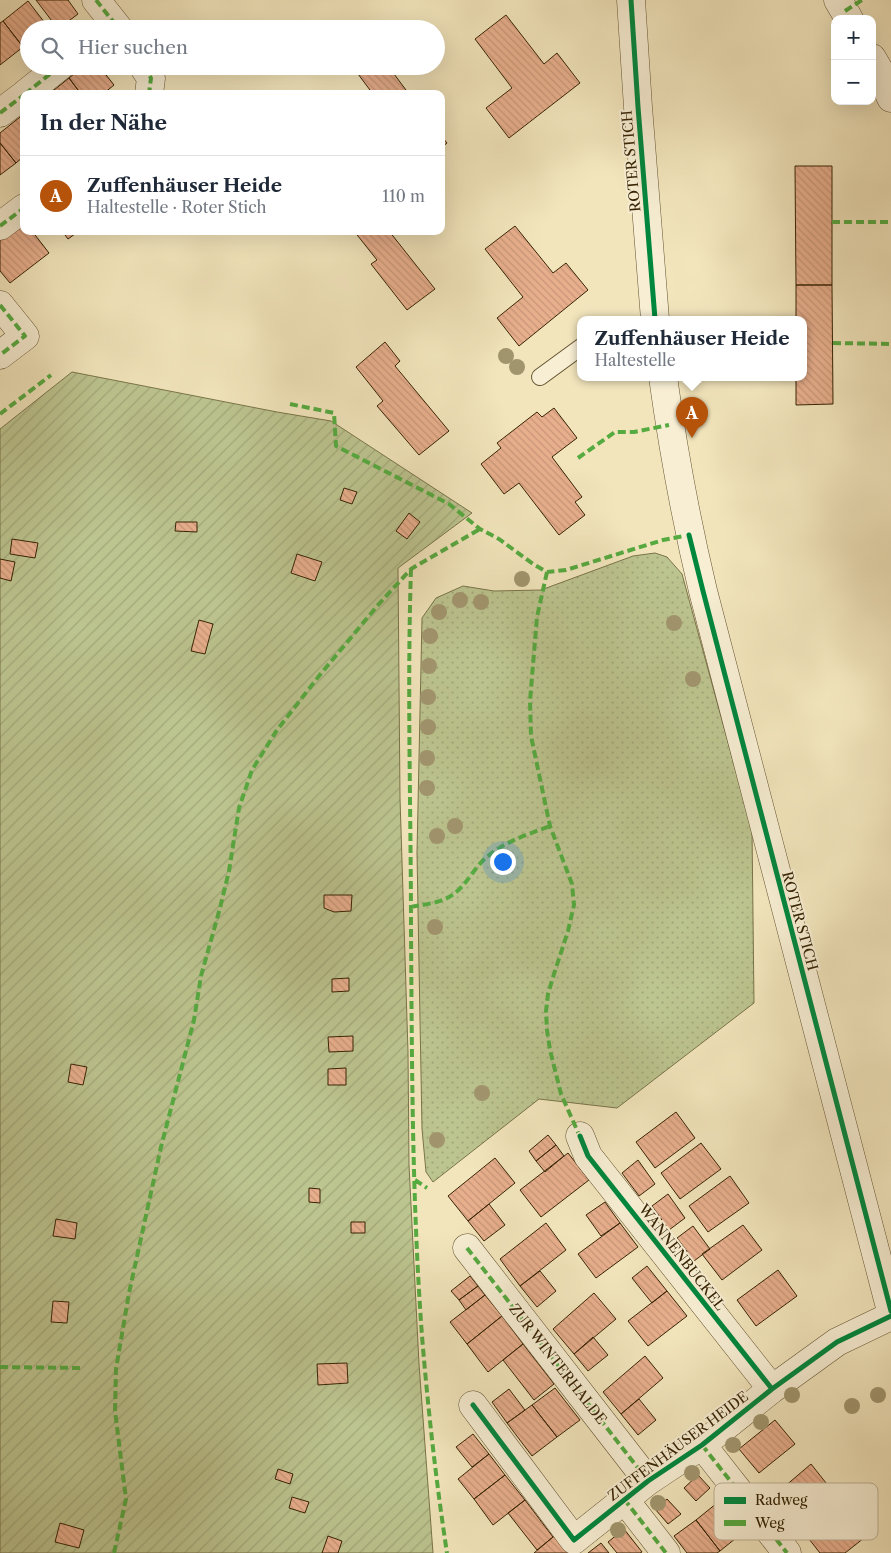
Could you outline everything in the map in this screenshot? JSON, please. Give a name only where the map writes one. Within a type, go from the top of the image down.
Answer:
[{"type":"street","points":[[96,0],[109,20]]},
{"type":"street","name":"ROTER STICH","points":[[631,0],[655,316]]},
{"type":"street","points":[[838,0],[847,15]]},
{"type":"street","points":[[873,60],[891,98]]},
{"type":"street","points":[[29,90],[48,75]]},
{"type":"street","points":[[149,75],[151,78],[150,90]]},
{"type":"street","points":[[0,113],[20,97]]},
{"type":"street","points":[[0,226],[20,211]]},
{"type":"street","points":[[0,305],[25,336],[0,356]]},
{"type":"street","name":"ROTER STICH","points":[[664,381],[669,425],[689,535],[891,1311]]},
{"type":"street","name":"WANNENBUCKEL","points":[[580,1136],[588,1156],[772,1389]]},
{"type":"street","name":"ZUR WINTERHALDE","points":[[467,1248],[648,1481]]},
{"type":"street","name":"ZUFFENHÄUSER HEIDE","points":[[473,1405],[574,1540],[648,1481],[702,1445],[772,1389],[837,1342],[891,1316]]},
{"type":"street","points":[[702,1445],[732,1483]]},
{"type":"street","name":"ZUFFENHÄUSER HEIDE","points":[[624,1500],[666,1553]]},
{"type":"street","points":[[777,1540],[787,1553]]},
{"type":"lane","points":[[540,377],[577,350]]},
{"type":"green space","points":[[72,372],[331,421],[472,513],[398,568],[400,798],[408,1052],[409,1165],[419,1364],[433,1553],[0,1553],[0,429]]},
{"type":"green space","points":[[655,553],[667,557],[682,574],[752,830],[754,1003],[617,1108],[539,1099],[433,1182],[426,1172],[422,1129],[417,853],[422,618],[436,598],[463,586],[494,591],[541,590],[633,556]]},
{"type":"building","points":[[36,0],[68,0],[78,14],[70,20],[51,20]]},
{"type":"building","points":[[28,1],[43,20],[20,20],[20,43],[3,21]]},
{"type":"building","points":[[506,15],[544,64],[557,53],[580,83],[509,138],[486,108],[512,88],[475,39]]},
{"type":"building","points":[[3,21],[20,43],[20,49],[0,65],[0,23]]},
{"type":"building","points":[[73,75],[106,75],[114,85],[108,90],[78,90],[69,78]]},
{"type":"building","points":[[359,75],[395,75],[406,90],[370,90]]},
{"type":"building","points":[[69,78],[78,90],[54,90]]},
{"type":"building","points":[[20,117],[20,160],[16,163],[0,143],[0,133]]},
{"type":"building","points":[[0,143],[16,163],[0,175]]},
{"type":"building","points":[[795,166],[832,166],[832,285],[796,285]]},
{"type":"building","points":[[20,225],[20,235],[35,235],[49,253],[10,283],[0,271],[0,240]]},
{"type":"building","points":[[515,226],[553,273],[566,263],[588,290],[519,346],[497,318],[523,297],[485,249]]},
{"type":"building","points":[[65,235],[74,235],[68,239]]},
{"type":"building","points":[[357,235],[392,235],[435,289],[407,310],[371,264],[377,260]]},
{"type":"building","points":[[796,285],[832,285],[833,404],[796,405],[796,381],[807,381],[807,316],[796,316]]},
{"type":"building","points":[[385,342],[400,361],[395,366],[449,431],[419,455],[377,406],[383,401],[356,367]]},
{"type":"building","points":[[554,408],[577,438],[552,457],[582,497],[575,502],[585,515],[559,535],[519,483],[504,494],[481,464],[501,448],[497,443],[537,412],[542,417]]},
{"type":"building","points":[[344,488],[357,492],[352,504],[340,500]]},
{"type":"building","points":[[409,513],[420,522],[407,539],[396,531]]},
{"type":"building","points":[[176,522],[197,522],[197,532],[175,531]]},
{"type":"building","points":[[12,539],[38,543],[35,558],[10,554]]},
{"type":"building","points":[[297,554],[322,562],[315,581],[291,573]]},
{"type":"building","points":[[0,559],[15,562],[11,581],[0,578]]},
{"type":"building","points":[[199,620],[213,624],[205,654],[191,651]]},
{"type":"building","points":[[324,895],[352,895],[351,911],[334,912],[324,908]]},
{"type":"building","points":[[349,978],[349,991],[332,992],[332,979]]},
{"type":"building","points":[[353,1036],[353,1051],[329,1052],[328,1037]]},
{"type":"building","points":[[71,1064],[87,1067],[83,1085],[68,1082]]},
{"type":"building","points":[[346,1068],[346,1085],[328,1085],[328,1069]]},
{"type":"building","points":[[676,1112],[695,1138],[655,1168],[636,1142]]},
{"type":"building","points":[[548,1135],[556,1145],[536,1161],[529,1151]]},
{"type":"building","points":[[701,1143],[721,1169],[680,1199],[661,1173]]},
{"type":"building","points":[[556,1145],[564,1156],[545,1172],[536,1161]]},
{"type":"building","points":[[568,1153],[589,1180],[541,1217],[520,1190]]},
{"type":"building","points":[[495,1158],[515,1183],[468,1221],[448,1196]]},
{"type":"building","points":[[638,1160],[655,1184],[639,1196],[622,1173]]},
{"type":"building","points":[[730,1176],[749,1203],[708,1232],[689,1206]]},
{"type":"building","points":[[309,1188],[320,1189],[320,1203],[309,1202]]},
{"type":"building","points":[[668,1194],[685,1218],[669,1230],[652,1206]]},
{"type":"building","points":[[605,1202],[620,1223],[601,1236],[586,1215]]},
{"type":"building","points":[[489,1204],[505,1225],[484,1241],[468,1221]]},
{"type":"building","points":[[56,1219],[77,1223],[75,1239],[53,1236]]},
{"type":"building","points":[[351,1222],[365,1222],[365,1233],[351,1233]]},
{"type":"building","points":[[546,1223],[566,1250],[520,1286],[500,1259]]},
{"type":"building","points":[[620,1223],[638,1247],[596,1278],[578,1254]]},
{"type":"building","points":[[743,1225],[762,1250],[722,1280],[702,1254]]},
{"type":"building","points":[[693,1226],[710,1249],[694,1261],[677,1238]]},
{"type":"building","points":[[647,1266],[667,1291],[652,1303],[632,1278]]},
{"type":"building","points":[[778,1270],[797,1296],[756,1326],[737,1300]]},
{"type":"building","points":[[540,1271],[556,1291],[537,1307],[520,1286]]},
{"type":"building","points":[[470,1276],[478,1286],[459,1300],[451,1291]]},
{"type":"building","points":[[478,1286],[485,1295],[466,1310],[459,1300]]},
{"type":"building","points":[[667,1291],[687,1316],[648,1346],[628,1321]]},
{"type":"building","points":[[594,1293],[616,1319],[574,1354],[553,1329]]},
{"type":"building","points":[[485,1295],[502,1316],[467,1344],[450,1322]]},
{"type":"building","points":[[53,1301],[69,1302],[67,1323],[51,1322]]},
{"type":"building","points":[[502,1316],[523,1344],[488,1372],[467,1344]]},
{"type":"building","points":[[593,1337],[608,1355],[588,1371],[574,1354]]},
{"type":"building","points":[[523,1344],[554,1384],[534,1400],[503,1360]]},
{"type":"building","points":[[645,1356],[663,1378],[621,1414],[603,1392]]},
{"type":"building","points":[[347,1363],[348,1383],[318,1385],[317,1364]]},
{"type":"building","points":[[555,1388],[580,1420],[557,1437],[532,1405]]},
{"type":"building","points":[[509,1389],[525,1410],[507,1423],[492,1402]]},
{"type":"building","points":[[639,1399],[656,1420],[638,1435],[621,1414]]},
{"type":"building","points":[[532,1405],[557,1437],[532,1456],[507,1423]]},
{"type":"building","points":[[775,1420],[795,1444],[759,1473],[739,1449]]},
{"type":"building","points":[[473,1434],[489,1454],[472,1467],[456,1447]]},
{"type":"building","points":[[489,1454],[505,1475],[474,1499],[458,1479]]},
{"type":"building","points":[[811,1464],[826,1483],[789,1483]]},
{"type":"building","points":[[278,1469],[293,1474],[290,1484],[275,1479]]},
{"type":"building","points":[[505,1475],[525,1500],[493,1525],[474,1499]]},
{"type":"building","points":[[698,1475],[710,1488],[696,1501],[684,1488]]},
{"type":"building","points":[[292,1497],[309,1502],[305,1513],[289,1508]]},
{"type":"building","points":[[667,1499],[681,1514],[668,1524],[655,1509]]},
{"type":"building","points":[[525,1500],[553,1537],[537,1550],[508,1513]]},
{"type":"building","points":[[714,1505],[714,1540],[734,1540],[720,1551],[696,1520]]},
{"type":"building","points":[[696,1520],[720,1551],[717,1553],[687,1553],[674,1536]]},
{"type":"building","points":[[60,1523],[84,1530],[79,1548],[55,1542]]},
{"type":"building","points":[[624,1529],[642,1552],[617,1553],[608,1542]]},
{"type":"building","points":[[328,1536],[342,1541],[338,1553],[322,1553]]},
{"type":"building","points":[[555,1536],[569,1553],[534,1553],[553,1537]]},
{"type":"building","points":[[810,1540],[861,1540],[845,1553],[820,1553]]},
{"type":"building","points":[[601,1543],[609,1553],[588,1553]]},
{"type":"marked path","points":[[96,0],[112,20]]},
{"type":"marked path","points":[[845,11],[862,0]]},
{"type":"marked path","points":[[30,90],[49,75]]},
{"type":"marked path","points":[[149,75],[151,78],[150,90]]},
{"type":"marked path","points":[[0,113],[20,98]]},
{"type":"marked path","points":[[0,226],[20,211]]},
{"type":"marked path","points":[[832,222],[891,222]]},
{"type":"marked path","points":[[0,305],[25,336],[0,355]]},
{"type":"marked path","points":[[833,343],[891,344]]},
{"type":"marked path","points":[[0,414],[51,375]]},
{"type":"marked path","points":[[290,404],[334,413],[336,446],[449,504],[480,529],[499,539],[547,572],[566,570],[663,540],[689,535]]},
{"type":"marked path","points":[[578,458],[615,432],[634,432],[669,425]]},
{"type":"marked path","points":[[114,1553],[126,1499],[115,1411],[116,1369],[129,1293],[161,1147],[194,1020],[201,976],[229,871],[239,808],[252,770],[277,730],[319,676],[378,605],[411,569],[480,529]]},
{"type":"marked path","points":[[411,569],[409,659],[414,1184],[422,1336],[436,1472],[447,1553]]},
{"type":"marked path","points":[[547,572],[537,617],[530,701],[531,736],[550,826],[572,884],[574,905],[568,931],[548,994],[546,1011],[547,1030],[561,1094],[581,1139]]},
{"type":"marked path","points":[[411,907],[445,899],[460,889],[483,860],[502,846],[550,826]]},
{"type":"marked path","points":[[415,1180],[427,1188]]},
{"type":"marked path","points":[[467,1248],[648,1481]]},
{"type":"marked path","points":[[0,1367],[82,1368]]},
{"type":"marked path","points":[[702,1445],[732,1483]]},
{"type":"marked path","points":[[624,1499],[666,1553]]},
{"type":"marked path","points":[[777,1540],[787,1553]]},
{"type":"cycle path","points":[[631,0],[655,316]]},
{"type":"cycle path","points":[[689,535],[891,1311]]},
{"type":"cycle path","points":[[580,1136],[588,1156],[772,1389]]},
{"type":"cycle path","points":[[473,1405],[574,1540],[648,1481],[702,1445],[772,1389],[837,1342],[891,1316]]},
{"type":"place","name":"Zuffenhäuser Heide","points":[[692,438]]}]
